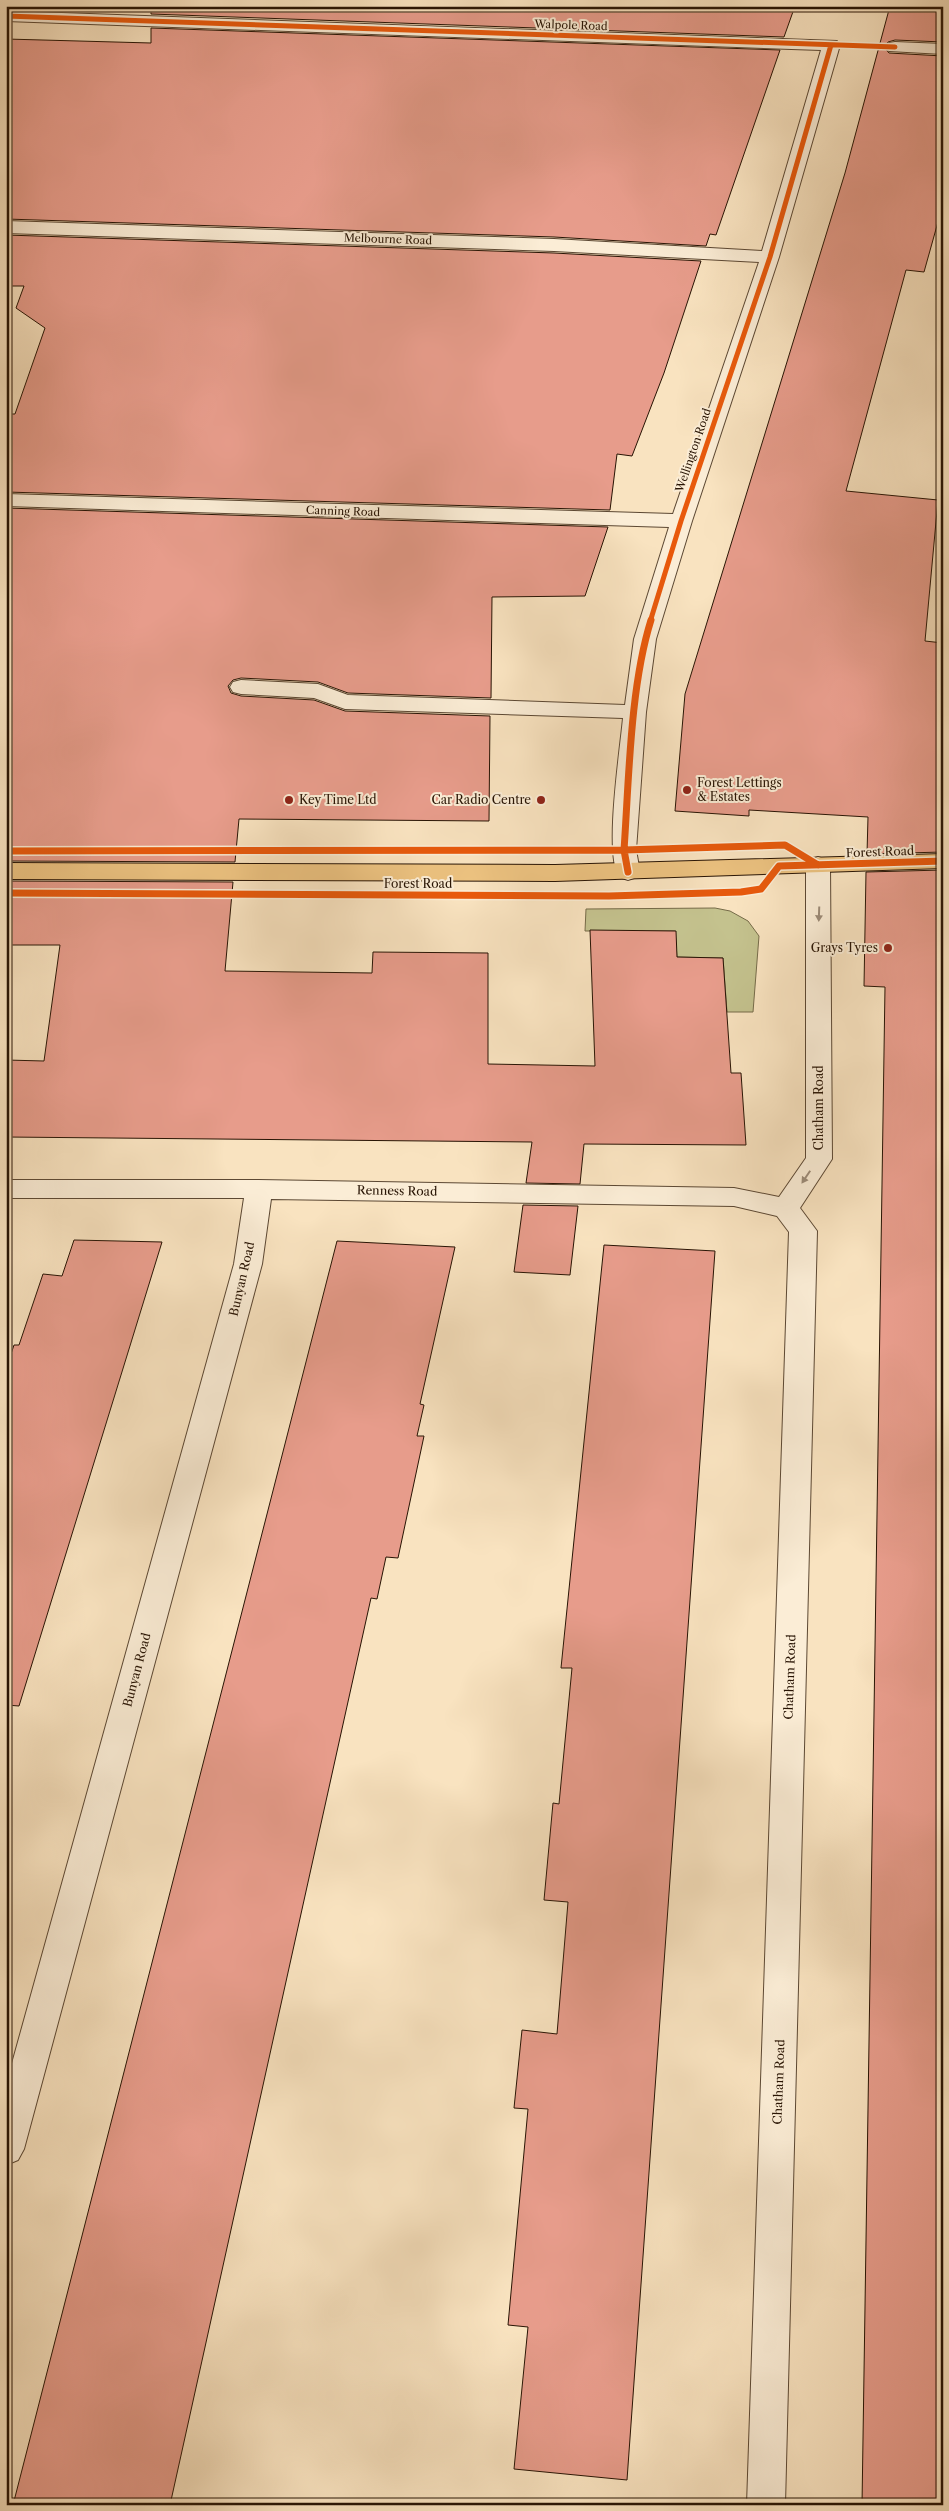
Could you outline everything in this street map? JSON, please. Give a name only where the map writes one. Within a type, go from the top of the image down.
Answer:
[{"type":"main road","name":"Forest Road","points":[[6,871],[545,873],[628,872],[943,861]]},
{"type":"street","name":"Walpole Road","points":[[6,16],[830,45]]},
{"type":"street","name":"Wellington Road","points":[[628,872],[624,850],[635,712],[645,639],[681,521],[770,257],[830,45]]},
{"type":"street","points":[[895,47],[943,48]]},
{"type":"street","name":"Melbourne Road","points":[[6,227],[554,245],[770,257]]},
{"type":"street","name":"Canning Road","points":[[6,500],[681,521]]},
{"type":"street","points":[[241,687],[318,691],[345,702],[635,712]]},
{"type":"street","name":"Chatham Road","points":[[766,2505],[803,1231],[786,1208],[819,1159],[818,865]]},
{"type":"street","name":"Renness Road","points":[[6,1189],[259,1189],[734,1197],[786,1208]]},
{"type":"street","name":"Bunyan Road","points":[[6,2149],[248,1264],[259,1189]]},
{"type":"shaded area","points":[[715,908],[730,911],[748,921],[759,936],[753,1012],[727,1012],[723,958],[677,957],[675,931],[585,931],[586,909]]},
{"type":"building","points":[[151,6],[795,6],[784,37],[151,14]]},
{"type":"building","points":[[890,6],[943,6],[943,42],[895,40],[888,42],[884,47],[889,53],[943,56],[943,204],[924,272],[906,270],[846,491],[938,500],[925,641],[943,643],[943,852],[867,854],[868,817],[749,810],[749,816],[675,811],[685,694],[845,173]]},
{"type":"building","points":[[151,28],[780,50],[716,235],[710,234],[706,246],[554,237],[6,219],[6,39],[151,43]]},
{"type":"building","points":[[6,235],[554,253],[701,261],[664,373],[632,456],[617,454],[610,510],[6,492],[6,414],[15,414],[45,328],[16,308],[24,286],[6,286]]},
{"type":"building","points":[[6,508],[608,527],[585,596],[492,597],[491,698],[348,693],[318,682],[241,678],[233,680],[228,686],[231,693],[241,696],[314,700],[345,711],[490,716],[489,821],[239,819],[235,862],[6,861]]},
{"type":"building","points":[[943,870],[943,2505],[862,2505],[885,987],[864,986],[866,872]]},
{"type":"building","points":[[6,881],[233,882],[225,971],[372,973],[373,952],[488,953],[488,1064],[595,1066],[590,930],[676,931],[677,957],[723,958],[731,1073],[741,1073],[746,1145],[584,1144],[580,1184],[526,1183],[532,1142],[6,1137],[6,1060],[44,1061],[60,945],[6,945]]},
{"type":"building","points":[[523,1205],[578,1206],[570,1275],[514,1272]]},
{"type":"building","points":[[74,1240],[162,1242],[19,1706],[6,1705],[6,1369],[14,1345],[19,1345],[43,1274],[62,1276]]},
{"type":"building","points":[[337,1241],[455,1247],[420,1404],[424,1405],[417,1436],[424,1436],[398,1558],[386,1557],[377,1599],[371,1598],[170,2505],[13,2505]]},
{"type":"building","points":[[604,1245],[715,1251],[627,2480],[514,2469],[528,2327],[508,2325],[528,2109],[514,2108],[522,2030],[557,2034],[568,1902],[544,1900],[553,1803],[559,1804],[572,1668],[561,1668]]},
{"type":"cycle path","points":[[6,16],[895,47]]},
{"type":"cycle path","points":[[628,872],[624,850],[625,836],[635,712],[645,639],[681,521],[770,257],[831,45]]},
{"type":"cycle path","points":[[6,851],[624,850],[785,845],[818,865]]},
{"type":"cycle path","points":[[6,893],[609,896],[741,892],[761,889],[779,866],[943,861]]},
{"type":"place","name":"Forest Lettings & Estates","points":[[687,790]]},
{"type":"place","name":"Key Time Ltd","points":[[289,800]]},
{"type":"place","name":"Car Radio Centre","points":[[541,800]]},
{"type":"place","name":"Grays Tyres","points":[[888,948]]}]
